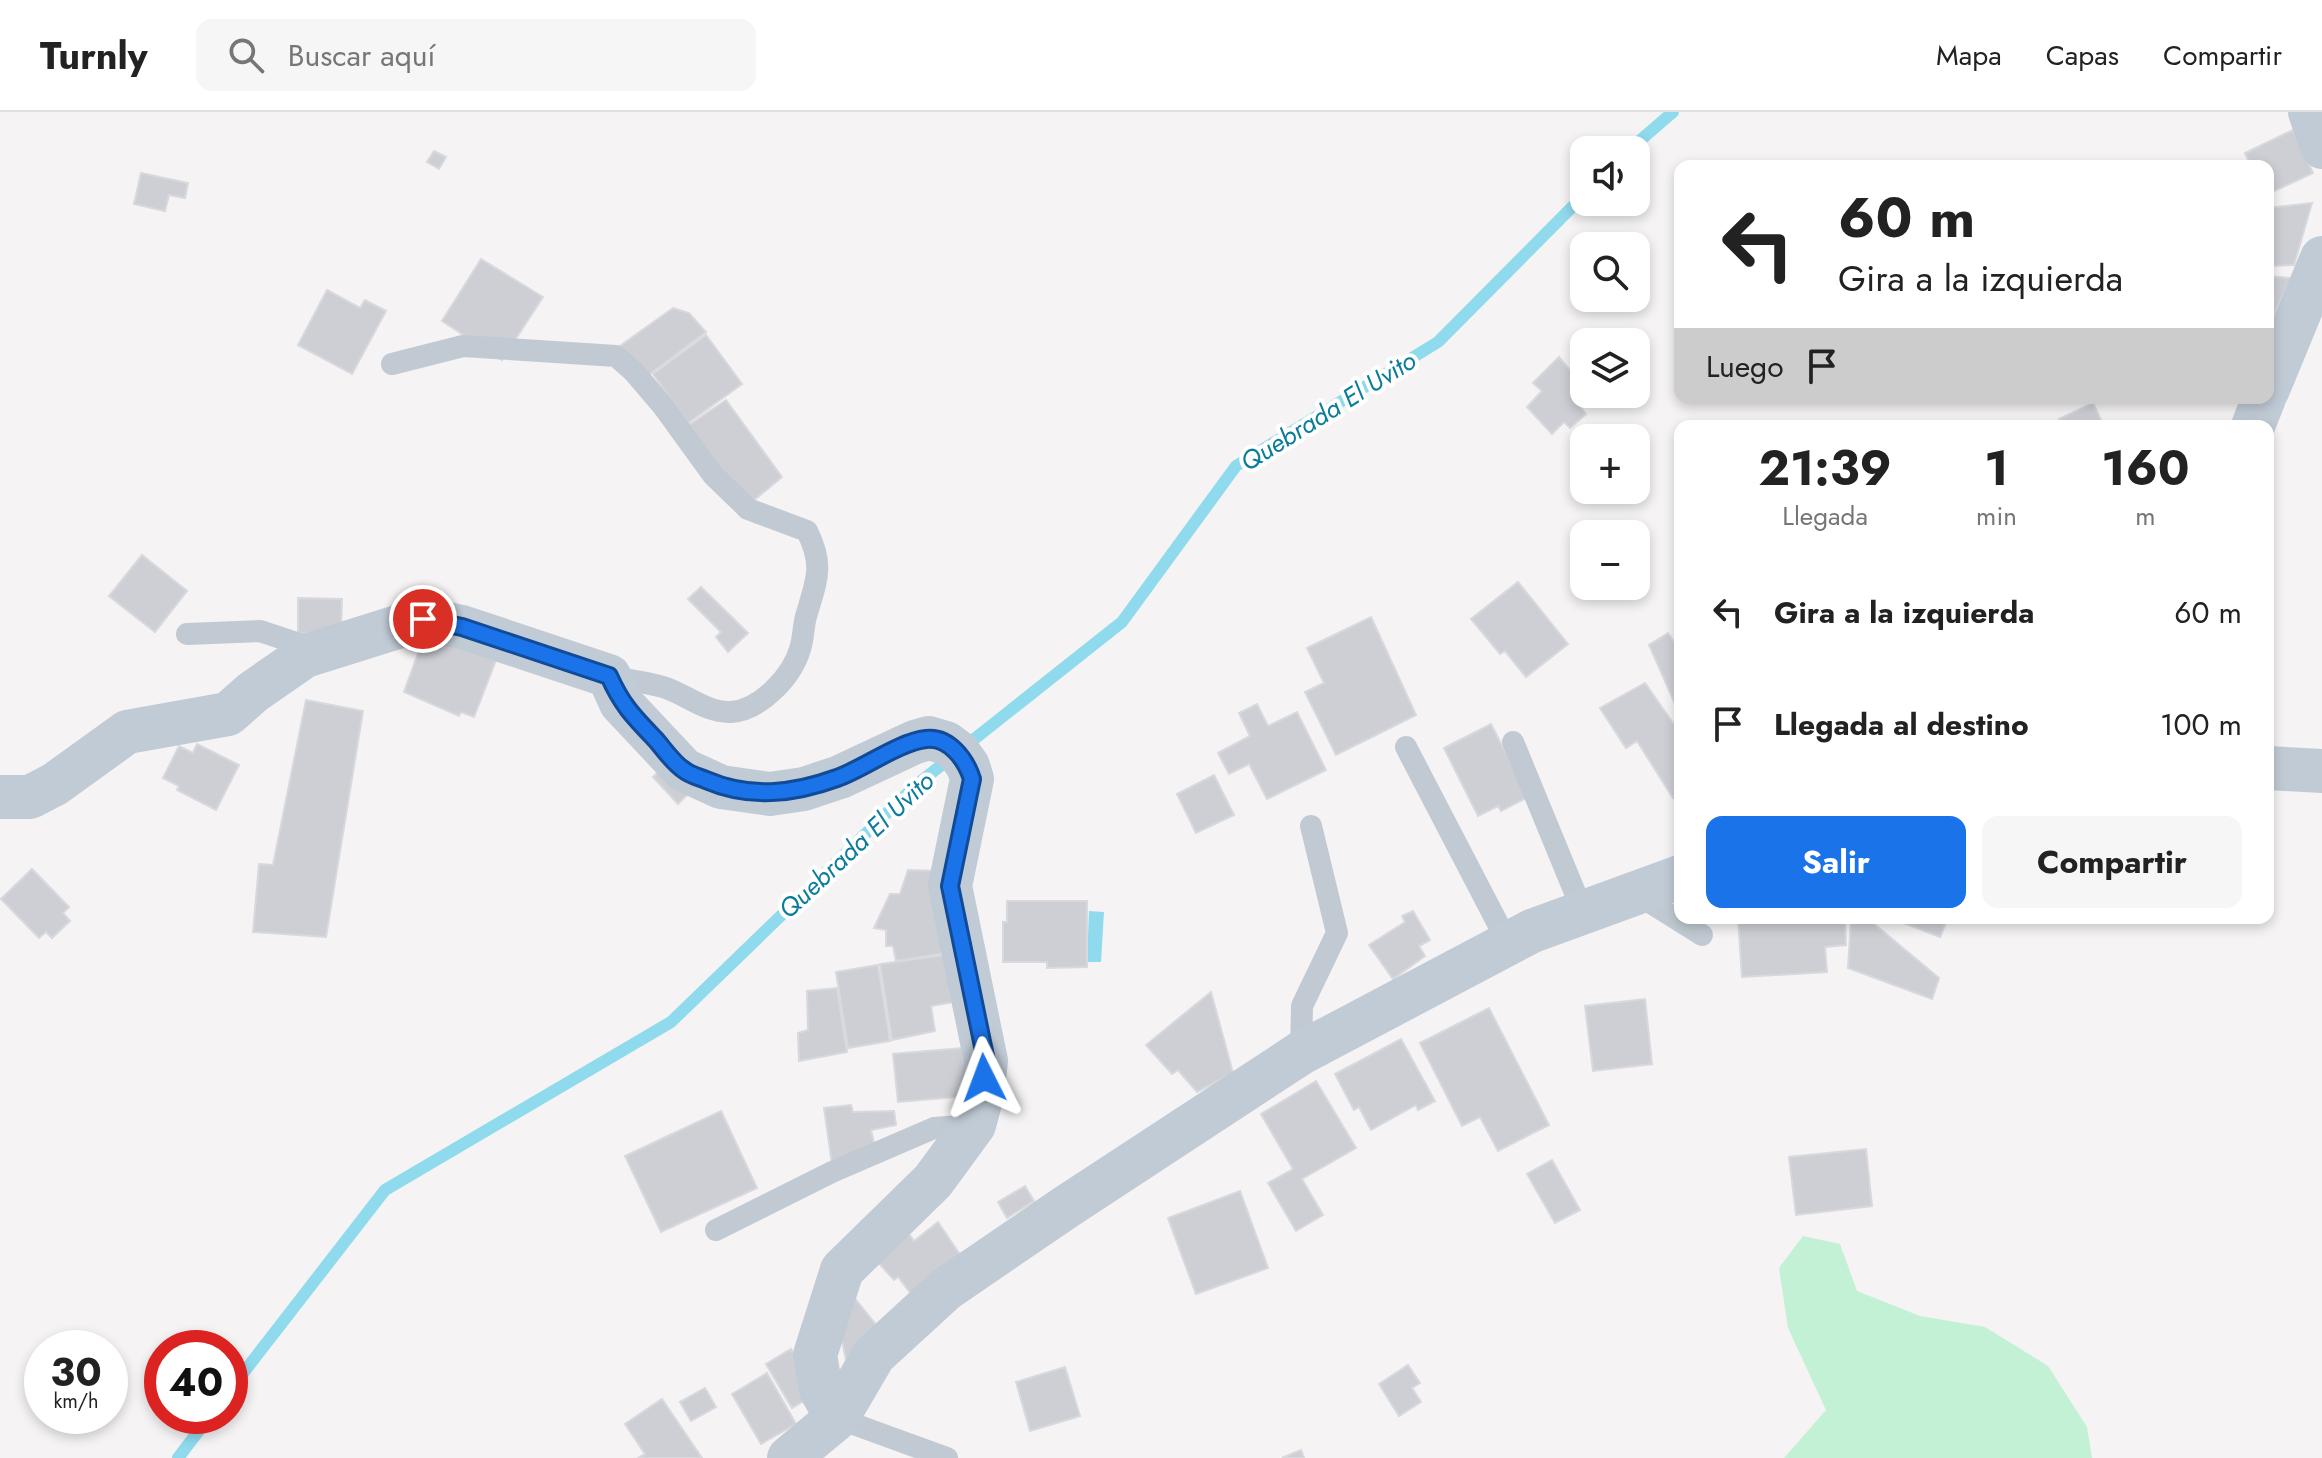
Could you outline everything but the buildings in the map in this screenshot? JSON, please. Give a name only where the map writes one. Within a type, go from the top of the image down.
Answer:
[{"type":"street","points":[[2310,112],[2322,147]]},
{"type":"street","points":[[2274,374],[2322,258]]},
{"type":"street","points":[[0,797],[30,797],[43,791],[127,732],[228,714],[253,692],[305,656],[423,619],[462,627],[609,676],[621,703],[684,770],[721,787],[770,794],[804,789],[840,777],[915,742],[929,738],[946,743],[958,752],[968,766],[972,779],[950,886],[986,1061],[982,1095],[974,1125],[933,1181],[842,1270],[815,1355],[821,1390],[837,1418]]},
{"type":"street","points":[[2274,768],[2322,771]]},
{"type":"street","points":[[789,1458],[837,1418],[874,1355],[946,1289],[1301,1053],[1532,931],[1674,879]]},
{"type":"lane","points":[[392,364],[463,346],[616,356],[663,406],[713,475],[748,509],[807,531],[817,550],[817,585],[806,614],[800,650],[786,677],[765,698],[734,712],[713,710],[664,688],[609,676]]},
{"type":"lane","points":[[187,634],[260,631],[322,651]]},
{"type":"lane","points":[[1513,742],[1583,912]]},
{"type":"lane","points":[[1406,747],[1508,943]]},
{"type":"lane","points":[[1301,1053],[1302,1006],[1337,933],[1311,826]]},
{"type":"lane","points":[[1634,893],[1674,918]]},
{"type":"lane","points":[[1684,924],[1702,935]]},
{"type":"lane","points":[[716,1230],[832,1172],[934,1128],[974,1125]]},
{"type":"lane","points":[[837,1418],[947,1458]]},
{"type":"green space","points":[[1803,1236],[1840,1244],[1857,1291],[1920,1316],[1985,1327],[2048,1366],[2087,1427],[2092,1458],[1784,1458],[1826,1410],[1788,1328],[1779,1268]]},
{"type":"water","points":[[1089,911],[1104,912],[1101,962],[1087,962]]},
{"type":"waterway","name":"Quebrada El Uvito","points":[[1645,136],[1673,112]]},
{"type":"waterway","name":"Quebrada El Uvito","points":[[248,1367],[385,1190],[671,1022],[915,786],[1122,622],[1236,466],[1438,342],[1570,209]]},
{"type":"waterway","name":"Quebrada El Uvito","points":[[178,1458],[196,1434]]},
{"type":"route","points":[[423,619],[462,627],[609,676],[621,703],[684,770],[721,787],[770,794],[804,789],[840,777],[929,738],[946,743],[958,752],[968,766],[972,779],[950,886],[986,1061],[984,1078]]}]
